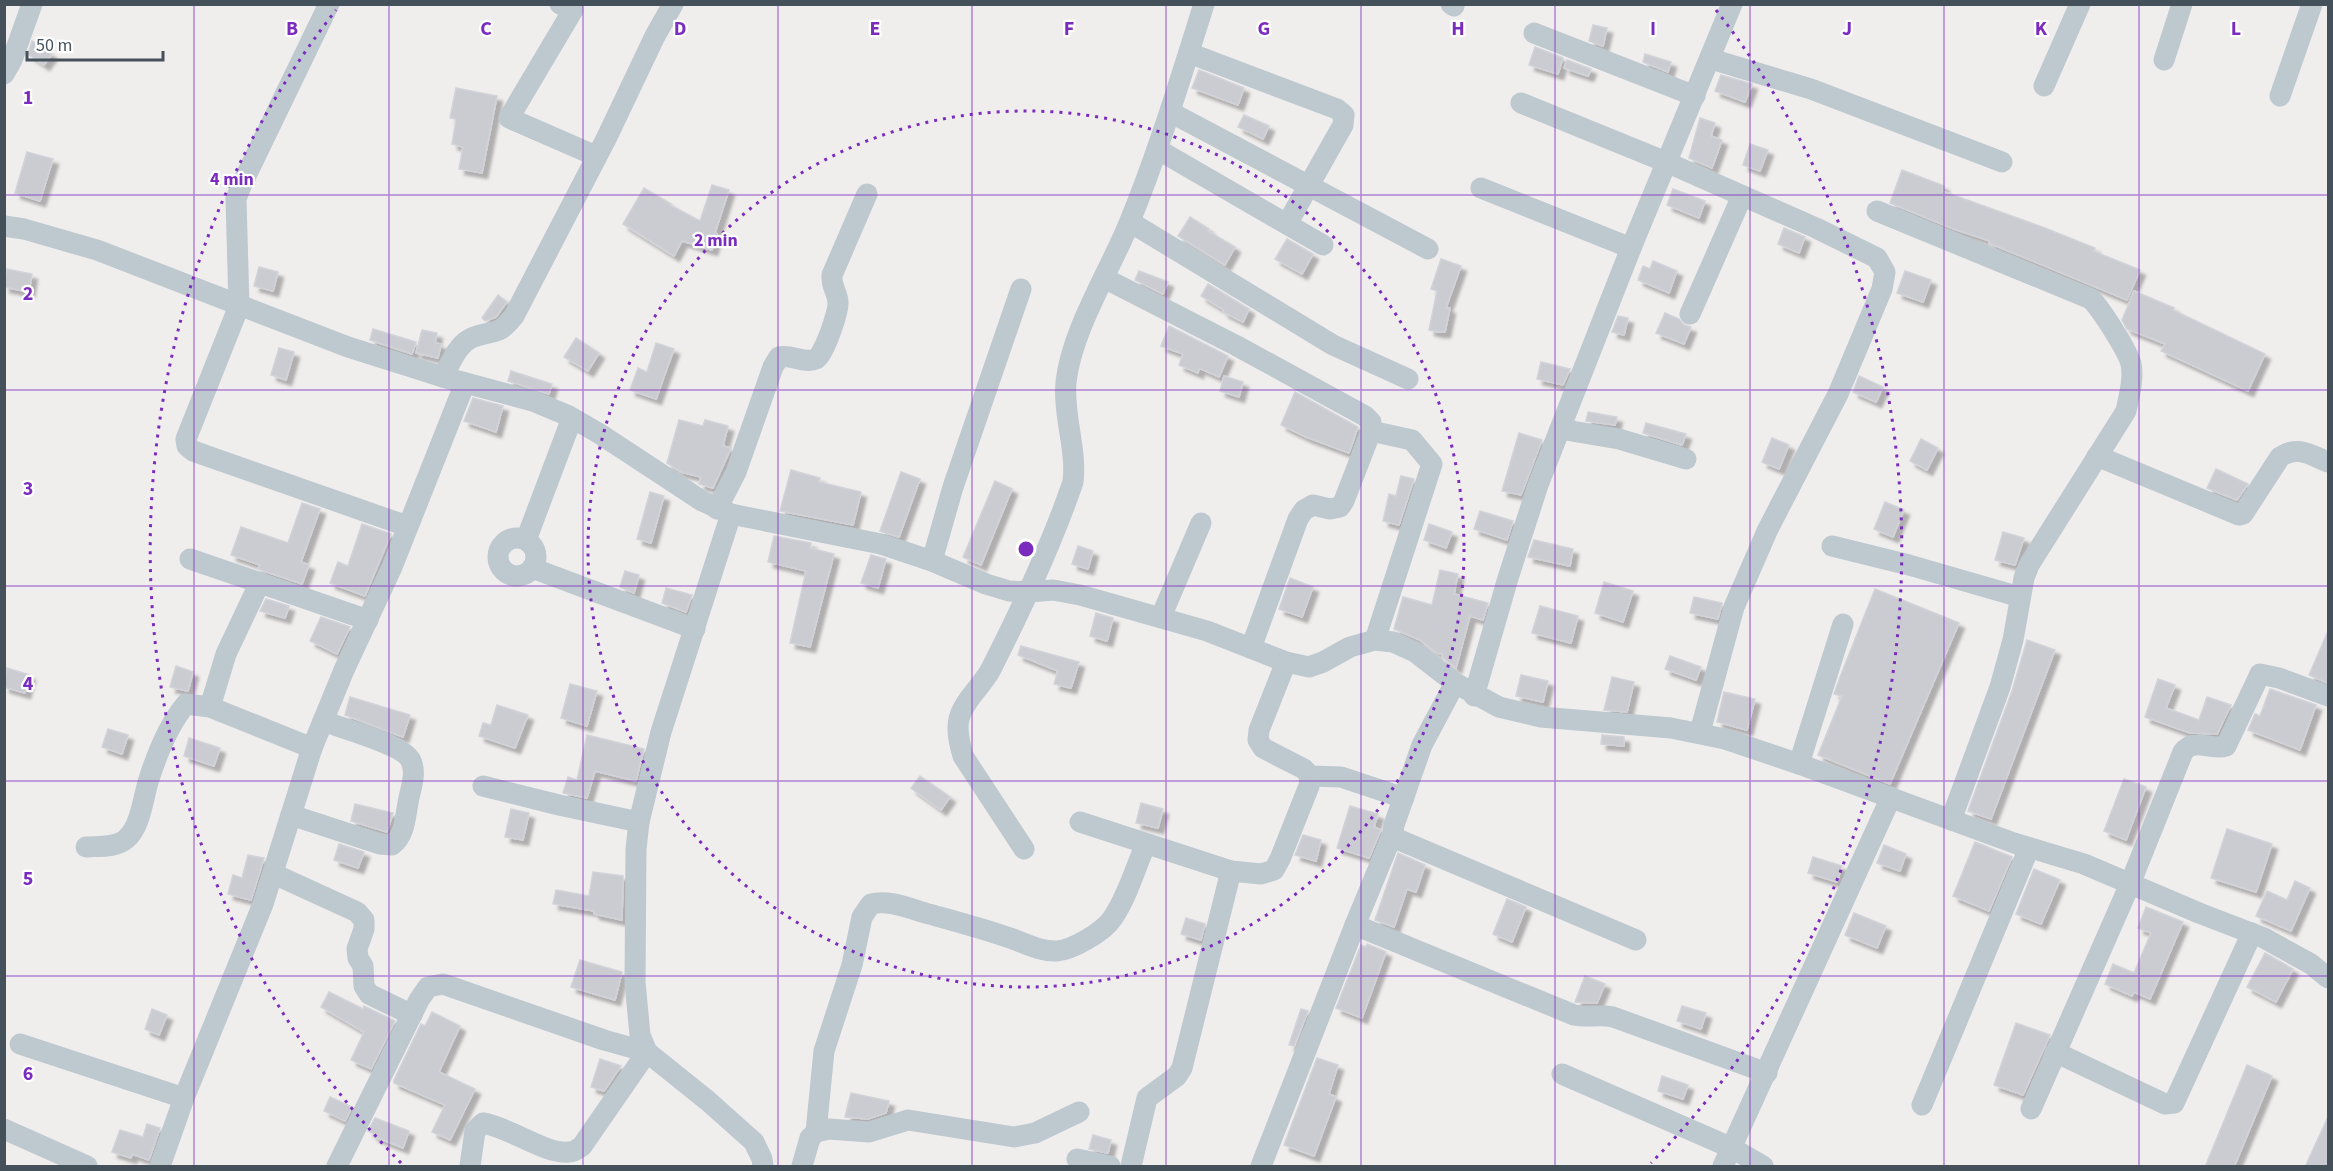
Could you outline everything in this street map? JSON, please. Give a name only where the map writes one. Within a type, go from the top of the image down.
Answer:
[{"type":"street","points":[[4,74],[12,60],[32,4]]},
{"type":"street","points":[[329,4],[236,199],[239,306],[186,439],[187,446],[193,451],[407,526]]},
{"type":"street","points":[[560,4],[573,10],[509,118],[596,156]]},
{"type":"street","points":[[442,377],[459,348],[472,337],[503,330],[514,316],[673,4]]},
{"type":"street","points":[[1024,849],[963,756],[959,743],[959,719],[966,705],[984,682],[1029,592],[1074,482],[1076,465],[1066,403],[1066,383],[1071,358],[1080,332],[1130,222],[1170,112],[1204,4]]},
{"type":"street","points":[[1474,696],[1538,485],[1631,248],[1732,4]]},
{"type":"street","points":[[2044,86],[2080,4]]},
{"type":"street","points":[[2164,60],[2182,4]]},
{"type":"street","points":[[2280,96],[2312,4]]},
{"type":"street","points":[[1534,33],[1695,96]]},
{"type":"street","points":[[1189,53],[1337,109],[1344,115],[1343,125],[1310,187],[1287,224]]},
{"type":"street","points":[[1711,59],[1811,89],[2002,162]]},
{"type":"street","points":[[1521,103],[1666,162],[1877,258],[1885,272],[1882,289],[1838,394],[1768,529],[1734,607],[1700,732]]},
{"type":"street","points":[[1170,112],[1428,249]]},
{"type":"street","points":[[1157,149],[1323,245]]},
{"type":"street","points":[[1481,188],[1631,248]]},
{"type":"street","points":[[647,1052],[640,1035],[635,982],[636,849],[639,822],[661,732],[695,629],[724,511],[773,367],[779,357],[787,355],[807,360],[815,359],[822,353],[839,306],[837,295],[831,285],[832,275],[867,194]]},
{"type":"street","points":[[1690,314],[1742,196]]},
{"type":"street","points":[[1877,212],[2091,299],[2101,309],[2131,363],[2126,411],[2035,553],[2024,578],[2013,640],[2000,687],[1951,820]]},
{"type":"street","points":[[1130,222],[1333,345],[1408,379]]},
{"type":"street","points":[[4,226],[24,229],[96,250],[348,347],[442,377],[533,401],[572,418],[600,434],[702,501],[724,511],[881,544],[932,561],[986,585],[1009,591],[1053,590],[1080,595],[1161,617],[1286,662],[1309,667],[1350,647],[1375,640],[1393,642],[1415,652],[1474,696],[1499,707],[1541,717],[1700,732],[1799,764],[2030,848],[2084,864],[2264,938],[2311,964],[2328,978]]},
{"type":"street","points":[[1104,278],[1237,346],[1365,416],[1371,422],[1371,432],[1340,507],[1330,509],[1313,505],[1304,510],[1298,519],[1251,648]]},
{"type":"street","points":[[932,561],[1021,289]]},
{"type":"street","points":[[160,1167],[184,1098],[274,874],[312,748],[344,670],[392,567],[465,383]]},
{"type":"street","points":[[526,540],[572,418]]},
{"type":"street","points":[[1560,429],[1619,439],[1686,459]]},
{"type":"street","points":[[1371,432],[1412,440],[1432,464],[1375,640]]},
{"type":"street","points":[[2097,456],[2239,515],[2243,514],[2280,457],[2288,451],[2299,450],[2328,462]]},
{"type":"street","points":[[1161,617],[1201,522]]},
{"type":"street","points":[[514,538],[526,540],[535,550],[535,562],[532,568],[522,575],[505,570],[498,554],[504,544],[514,538]]},
{"type":"street","points":[[1832,546],[1909,565],[2020,597]]},
{"type":"street","points":[[190,559],[368,620]]},
{"type":"street","points":[[532,568],[695,629]]},
{"type":"street","points":[[210,707],[226,654],[260,582]]},
{"type":"street","points":[[1799,764],[1843,624]]},
{"type":"street","points":[[1080,822],[1232,872],[1261,874],[1274,870],[1309,786],[1310,776],[1304,768],[1263,748],[1258,741],[1259,730],[1286,662]]},
{"type":"street","points":[[2031,1109],[2130,884],[2183,752],[2193,744],[2221,748],[2229,743],[2260,674],[2279,678],[2328,696]]},
{"type":"street","points":[[1261,1167],[1393,833],[1422,745],[1455,684]]},
{"type":"street","points":[[86,847],[115,845],[127,839],[136,826],[156,757],[186,704],[210,707],[312,748]]},
{"type":"street","points":[[291,815],[380,844],[392,845],[399,840],[404,828],[414,771],[411,759],[400,750],[323,721]]},
{"type":"street","points":[[1310,776],[1341,777],[1404,798]]},
{"type":"street","points":[[483,786],[639,822]]},
{"type":"street","points":[[1728,1157],[1891,797]]},
{"type":"street","points":[[1393,833],[1397,839],[1636,940]]},
{"type":"street","points":[[816,1132],[824,1052],[852,966],[862,917],[871,904],[879,901],[915,910],[1003,935],[1041,949],[1067,950],[1102,930],[1111,921],[1119,908],[1146,844]]},
{"type":"street","points":[[1922,1105],[2030,848]]},
{"type":"street","points":[[1131,1167],[1147,1098],[1178,1076],[1182,1068],[1232,872]]},
{"type":"street","points":[[274,874],[357,912],[364,920],[364,929],[357,950],[358,958],[363,966],[364,986],[369,994],[412,1015]]},
{"type":"street","points":[[1355,925],[1574,1015],[1613,1017],[1767,1073]]},
{"type":"street","points":[[2055,1052],[2165,1104],[2174,1103],[2252,933]]},
{"type":"street","points":[[338,1167],[419,999],[428,987],[443,984],[604,1040],[647,1052],[754,1142],[763,1167]]},
{"type":"street","points":[[20,1044],[184,1098]]},
{"type":"street","points":[[470,1167],[475,1131],[483,1122],[556,1152],[572,1152],[582,1146],[647,1052]]},
{"type":"street","points":[[1562,1074],[1728,1157],[1763,1167]]},
{"type":"street","points":[[802,1167],[810,1138],[816,1132],[829,1129],[869,1132],[908,1119],[1014,1137],[1035,1133],[1079,1112]]},
{"type":"street","points":[[4,1129],[87,1167]]},
{"type":"street","points":[[1077,1160],[1110,1167]]},
{"type":"building","points":[[1593,25],[1607,28],[1603,46],[1589,41]]},
{"type":"building","points":[[32,41],[52,54],[44,65],[28,54]]},
{"type":"building","points":[[1535,47],[1563,58],[1558,74],[1529,65]]},
{"type":"building","points":[[1645,54],[1671,62],[1668,72],[1643,62]]},
{"type":"building","points":[[1567,60],[1591,69],[1588,76],[1564,68]]},
{"type":"building","points":[[1199,70],[1244,88],[1238,105],[1192,88]]},
{"type":"building","points":[[1721,75],[1752,84],[1745,102],[1715,91]]},
{"type":"building","points":[[456,88],[497,96],[482,173],[459,169],[463,147],[452,144],[456,119],[450,118]]},
{"type":"building","points":[[1244,115],[1269,126],[1263,139],[1238,127]]},
{"type":"building","points":[[1700,118],[1715,123],[1711,136],[1722,140],[1712,168],[1689,158]]},
{"type":"building","points":[[1750,144],[1768,150],[1760,171],[1743,165]]},
{"type":"building","points":[[27,152],[53,159],[40,201],[15,193]]},
{"type":"building","points":[[1902,170],[1944,186],[1942,191],[2045,228],[2095,248],[2093,251],[2140,270],[2127,300],[1989,243],[1990,241],[1890,203]]},
{"type":"building","points":[[712,185],[729,190],[712,250],[682,241],[674,256],[623,224],[644,188],[700,221]]},
{"type":"building","points":[[1673,189],[1705,201],[1699,218],[1667,205]]},
{"type":"building","points":[[1190,217],[1235,247],[1225,265],[1178,236]]},
{"type":"building","points":[[1784,228],[1805,237],[1799,253],[1778,244]]},
{"type":"building","points":[[1287,239],[1313,254],[1302,274],[1275,259]]},
{"type":"building","points":[[1441,259],[1461,266],[1446,308],[1450,308],[1445,332],[1429,330],[1437,291],[1431,289]]},
{"type":"building","points":[[1653,261],[1677,271],[1669,293],[1638,280],[1643,266],[1650,269]]},
{"type":"building","points":[[259,267],[278,272],[273,291],[254,286]]},
{"type":"building","points":[[7,269],[32,274],[29,292],[4,287]]},
{"type":"building","points":[[1139,271],[1168,282],[1163,294],[1135,280]]},
{"type":"building","points":[[1905,271],[1931,280],[1923,302],[1897,293]]},
{"type":"building","points":[[1208,284],[1249,309],[1243,322],[1223,312],[1224,310],[1201,296]]},
{"type":"building","points":[[2134,291],[2174,308],[2173,310],[2265,354],[2248,391],[2161,351],[2165,344],[2127,329],[2122,320]]},
{"type":"building","points":[[498,295],[507,302],[496,317],[485,321],[482,318]]},
{"type":"building","points":[[1665,313],[1691,327],[1684,344],[1656,333]]},
{"type":"building","points":[[1618,316],[1628,318],[1624,335],[1612,332]]},
{"type":"building","points":[[1169,326],[1228,356],[1219,377],[1199,368],[1198,373],[1179,365],[1183,354],[1161,346]]},
{"type":"building","points":[[373,329],[416,342],[412,354],[370,340]]},
{"type":"building","points":[[422,330],[437,333],[435,343],[441,344],[438,358],[416,353]]},
{"type":"building","points":[[576,338],[599,353],[588,371],[564,357]]},
{"type":"building","points":[[656,343],[674,349],[656,399],[630,390],[638,368],[647,372]]},
{"type":"building","points":[[279,348],[294,352],[286,380],[271,375]]},
{"type":"building","points":[[1541,362],[1570,369],[1563,385],[1537,379]]},
{"type":"building","points":[[511,371],[552,384],[549,394],[508,381]]},
{"type":"building","points":[[1224,376],[1243,382],[1239,397],[1220,391]]},
{"type":"building","points":[[1859,376],[1883,387],[1876,402],[1853,392]]},
{"type":"building","points":[[1295,392],[1358,427],[1349,453],[1281,425]]},
{"type":"building","points":[[473,398],[503,406],[496,432],[464,421]]},
{"type":"building","points":[[1588,412],[1617,417],[1615,425],[1586,421]]},
{"type":"building","points":[[679,420],[703,426],[705,420],[728,426],[723,446],[731,448],[713,488],[699,484],[701,477],[681,472],[667,463]]},
{"type":"building","points":[[1646,423],[1686,434],[1682,445],[1643,433]]},
{"type":"building","points":[[1519,433],[1542,440],[1521,495],[1502,491]]},
{"type":"building","points":[[1772,438],[1789,445],[1779,469],[1762,462]]},
{"type":"building","points":[[1921,439],[1938,448],[1927,470],[1910,461]]},
{"type":"building","points":[[2216,469],[2248,484],[2237,500],[2207,488]]},
{"type":"building","points":[[791,470],[820,478],[819,482],[861,492],[853,525],[780,511]]},
{"type":"building","points":[[901,472],[920,479],[899,537],[880,531]]},
{"type":"building","points":[[1401,476],[1414,479],[1399,525],[1383,521],[1389,494],[1396,496]]},
{"type":"building","points":[[995,481],[1012,489],[981,565],[963,557]]},
{"type":"building","points":[[650,492],[664,496],[651,543],[637,539]]},
{"type":"building","points":[[1885,502],[1904,510],[1893,537],[1874,529]]},
{"type":"building","points":[[302,503],[320,509],[301,562],[309,565],[302,584],[258,569],[260,565],[231,555],[241,527],[288,543]]},
{"type":"building","points":[[1480,511],[1513,521],[1507,540],[1474,529]]},
{"type":"building","points":[[362,524],[391,534],[365,596],[330,583],[338,562],[348,566]]},
{"type":"building","points":[[1429,524],[1452,532],[1446,548],[1424,540]]},
{"type":"building","points":[[2003,532],[2024,538],[2015,565],[1995,560]]},
{"type":"building","points":[[774,536],[811,543],[810,548],[834,554],[810,647],[790,643],[806,571],[768,562]]},
{"type":"building","points":[[1534,540],[1573,549],[1570,566],[1528,557]]},
{"type":"building","points":[[1078,546],[1093,551],[1088,569],[1072,564]]},
{"type":"building","points":[[871,555],[886,559],[878,588],[861,583]]},
{"type":"building","points":[[1440,570],[1458,574],[1454,594],[1488,603],[1483,620],[1470,616],[1456,668],[1442,657],[1443,654],[1437,653],[1420,640],[1394,629],[1403,597],[1432,605]]},
{"type":"building","points":[[625,571],[639,575],[634,593],[620,587]]},
{"type":"building","points":[[1290,578],[1313,587],[1302,617],[1279,609]]},
{"type":"building","points":[[1604,582],[1633,591],[1623,622],[1595,613]]},
{"type":"building","points":[[666,588],[692,595],[686,612],[662,603]]},
{"type":"building","points":[[1875,589],[1959,623],[1890,784],[1818,755],[1842,696],[1834,694]]},
{"type":"building","points":[[1694,597],[1722,603],[1718,619],[1690,613]]},
{"type":"building","points":[[266,599],[289,606],[285,618],[260,611]]},
{"type":"building","points":[[1540,606],[1578,616],[1571,643],[1532,633]]},
{"type":"building","points":[[1096,613],[1113,618],[1107,641],[1090,636]]},
{"type":"building","points":[[321,617],[350,627],[337,654],[310,641]]},
{"type":"building","points":[[2328,631],[2328,683],[2309,675]]},
{"type":"building","points":[[2027,640],[2055,650],[1991,819],[1968,811],[2012,691]]},
{"type":"building","points":[[1021,646],[1079,662],[1071,688],[1054,684],[1058,671],[1018,655]]},
{"type":"building","points":[[1670,656],[1701,667],[1696,680],[1665,669]]},
{"type":"building","points":[[176,666],[193,672],[188,691],[170,687]]},
{"type":"building","points":[[7,668],[30,675],[25,693],[4,687]]},
{"type":"building","points":[[1521,675],[1548,681],[1543,702],[1516,696]]},
{"type":"building","points":[[1612,677],[1634,682],[1627,712],[1604,710]]},
{"type":"building","points":[[2158,679],[2175,685],[2166,708],[2199,720],[2207,697],[2231,705],[2217,734],[2190,733],[2145,717]]},
{"type":"building","points":[[570,684],[597,691],[587,726],[561,718]]},
{"type":"building","points":[[2270,689],[2316,705],[2300,750],[2248,730],[2255,714],[2260,716]]},
{"type":"building","points":[[1724,692],[1755,699],[1747,730],[1717,722]]},
{"type":"building","points":[[350,697],[410,715],[403,737],[345,715]]},
{"type":"building","points":[[497,705],[528,715],[515,748],[479,736],[483,723],[491,725]]},
{"type":"building","points":[[108,729],[128,735],[122,754],[102,747]]},
{"type":"building","points":[[587,735],[644,749],[636,781],[595,771],[587,798],[563,793],[568,777],[577,780]]},
{"type":"building","points":[[1602,735],[1624,737],[1624,746],[1601,744]]},
{"type":"building","points":[[189,738],[220,748],[214,766],[184,756]]},
{"type":"building","points":[[920,776],[950,797],[941,810],[911,788]]},
{"type":"building","points":[[2124,779],[2146,787],[2126,840],[2104,831]]},
{"type":"building","points":[[1141,803],[1163,809],[1158,828],[1136,823]]},
{"type":"building","points":[[355,804],[393,813],[387,832],[351,821]]},
{"type":"building","points":[[1350,806],[1378,814],[1374,827],[1381,830],[1369,858],[1337,848]]},
{"type":"building","points":[[511,809],[529,813],[523,840],[505,837]]},
{"type":"building","points":[[2227,829],[2272,844],[2256,892],[2211,878]]},
{"type":"building","points":[[1303,835],[1321,840],[1316,861],[1295,855]]},
{"type":"building","points":[[1975,842],[2012,857],[1989,911],[1953,896]]},
{"type":"building","points":[[339,844],[364,852],[358,868],[334,860]]},
{"type":"building","points":[[1884,845],[1906,854],[1900,871],[1877,863]]},
{"type":"building","points":[[1398,853],[1425,865],[1416,892],[1407,889],[1394,927],[1375,920]]},
{"type":"building","points":[[248,855],[264,858],[251,900],[228,894],[233,875],[242,878]]},
{"type":"building","points":[[1813,857],[1842,866],[1837,882],[1808,873]]},
{"type":"building","points":[[2034,869],[2060,880],[2041,924],[2016,914]]},
{"type":"building","points":[[593,872],[623,876],[622,920],[594,914],[594,911],[553,904],[556,890],[589,896]]},
{"type":"building","points":[[2295,881],[2310,888],[2291,931],[2256,916],[2267,891],[2287,900]]},
{"type":"building","points":[[1507,899],[1526,907],[1512,942],[1493,934]]},
{"type":"building","points":[[2146,907],[2183,922],[2150,999],[2134,992],[2132,996],[2105,984],[2113,964],[2134,973],[2151,933],[2138,928]]},
{"type":"building","points":[[1854,913],[1886,926],[1877,948],[1845,935]]},
{"type":"building","points":[[1186,918],[1205,924],[1201,940],[1181,934]]},
{"type":"building","points":[[1367,944],[1386,952],[1362,1018],[1336,1008],[1361,945],[1366,947]]},
{"type":"building","points":[[2265,953],[2293,969],[2276,1002],[2247,987]]},
{"type":"building","points":[[580,960],[622,972],[615,1000],[571,987]]},
{"type":"building","points":[[1585,976],[1605,984],[1597,1003],[1575,1002]]},
{"type":"building","points":[[329,992],[363,1009],[364,1006],[395,1021],[371,1069],[351,1060],[364,1032],[321,1007]]},
{"type":"building","points":[[1682,1006],[1706,1013],[1701,1029],[1677,1021]]},
{"type":"building","points":[[152,1009],[167,1015],[159,1035],[145,1029]]},
{"type":"building","points":[[1301,1009],[1308,1011],[1294,1046],[1289,1045]]},
{"type":"building","points":[[432,1012],[460,1026],[439,1072],[475,1089],[450,1140],[432,1132],[445,1105],[394,1083],[421,1024],[425,1026]]},
{"type":"building","points":[[2016,1023],[2050,1035],[2023,1095],[1994,1085]]},
{"type":"building","points":[[1317,1058],[1338,1065],[1329,1094],[1336,1097],[1314,1156],[1284,1145]]},
{"type":"building","points":[[600,1059],[621,1066],[604,1091],[591,1087]]},
{"type":"building","points":[[2247,1065],[2272,1076],[2234,1167],[2205,1167]]},
{"type":"building","points":[[1662,1076],[1688,1085],[1683,1099],[1658,1091]]},
{"type":"building","points":[[851,1093],[889,1101],[886,1113],[868,1119],[845,1117]]},
{"type":"building","points":[[330,1097],[352,1107],[345,1121],[324,1111]]},
{"type":"building","points":[[2328,1117],[2328,1167],[2305,1167]]},
{"type":"building","points":[[375,1118],[409,1131],[403,1148],[373,1136],[374,1134],[368,1131]]},
{"type":"building","points":[[147,1124],[160,1128],[149,1160],[132,1154],[131,1158],[112,1152],[120,1130],[143,1137]]},
{"type":"building","points":[[1093,1135],[1111,1140],[1108,1153],[1089,1149]]}]
